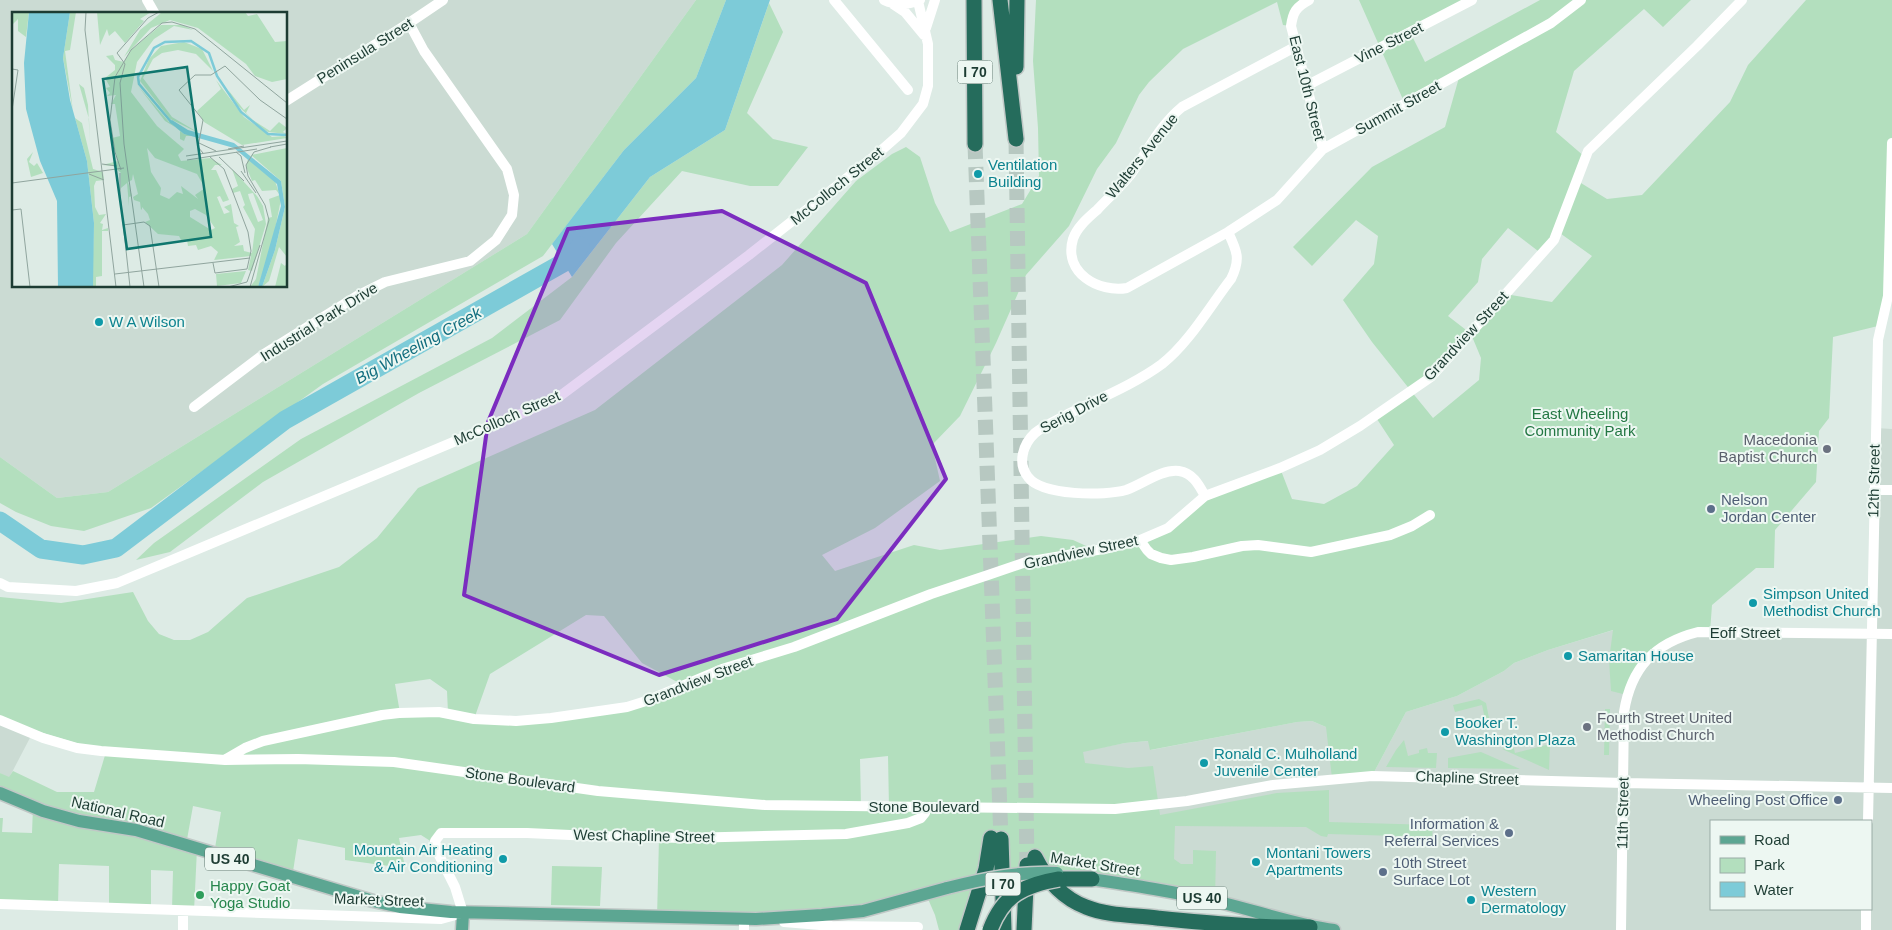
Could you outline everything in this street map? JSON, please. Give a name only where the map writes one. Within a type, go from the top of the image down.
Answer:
[{"type":"highway","name":"I 70","points":[[974,0],[975,144]]},
{"type":"highway","points":[[1000,0],[1016,139],[1017,0]]},
{"type":"highway","name":"I 70","points":[[967,930],[996,838],[1004,930]]},
{"type":"highway","name":"I 70","points":[[1024,930],[1031,861],[1061,892],[1086,907],[1108,913],[1242,926],[1305,929]]},
{"type":"highway","points":[[990,930],[1002,906],[1029,885],[1058,876],[1092,879]]},
{"type":"main road","name":"National Road","points":[[0,794],[43,811],[79,821],[136,830],[373,901],[400,907],[463,914]]},
{"type":"main road","name":"Market Street","points":[[463,914],[748,923],[863,911],[986,878],[1032,872],[1058,876]]},
{"type":"main road","name":"Market Street","points":[[1092,879],[1202,898],[1268,914],[1305,929],[1334,930]]},
{"type":"main road","points":[[462,930],[463,914]]},
{"type":"street","points":[[147,0],[154,12]]},
{"type":"street","name":"Peninsula Street","points":[[288,100],[409,24],[443,0]]},
{"type":"street","points":[[834,0],[908,90]]},
{"type":"street","points":[[888,2],[910,4],[919,0]]},
{"type":"street","name":"McColloch Street","points":[[0,584],[8,587],[76,591],[117,583],[556,399],[749,255],[876,156],[901,133],[923,104],[928,86],[929,67],[926,35],[919,0]]},
{"type":"street","points":[[926,35],[928,17],[936,0]]},
{"type":"street","name":"East 10th Street","points":[[1309,0],[1298,6],[1292,14],[1291,26],[1323,149]]},
{"type":"street","name":"Vine Street","points":[[1306,86],[1472,0]]},
{"type":"street","name":"Summit Street","points":[[1228,232],[1278,200],[1323,149],[1551,23],[1581,0]]},
{"type":"street","name":"Grandview Street","points":[[225,760],[245,748],[263,741],[382,715],[439,712],[484,720],[516,721],[627,707],[722,669],[794,647],[931,594],[1014,566],[1140,540],[1168,528],[1205,496],[1280,468],[1320,450],[1360,426],[1431,377],[1554,240],[1588,151],[1742,0]]},
{"type":"street","points":[[888,2],[905,12],[926,35]]},
{"type":"street","name":"Industrial Park Drive","points":[[194,407],[264,354],[357,296],[384,282],[470,261],[496,240],[512,216],[514,195],[507,169],[424,51],[409,24]]},
{"type":"street","name":"Walters Avenue","points":[[1228,232],[1134,285],[1116,290],[1100,287],[1087,280],[1079,271],[1071,250],[1073,238],[1079,228],[1129,176],[1170,118],[1182,108],[1295,47]]},
{"type":"street","name":"12th Street","points":[[1868,820],[1878,340],[1887,325],[1892,143]]},
{"type":"street","name":"Serig Drive","points":[[1205,496],[1191,475],[1180,471],[1169,471],[1128,489],[1116,492],[1097,493],[1050,490],[1036,484],[1028,477],[1022,465],[1022,453],[1035,432],[1149,372],[1178,350],[1231,279],[1237,268],[1236,249],[1228,232]]},
{"type":"street","points":[[1874,490],[1892,490]]},
{"type":"street","points":[[1140,540],[1151,554],[1171,560],[1250,546],[1312,552],[1390,535],[1412,526],[1430,515]]},
{"type":"street","name":"Eoff Street","points":[[1627,695],[1635,675],[1647,659],[1669,642],[1689,634],[1698,632],[1892,634]]},
{"type":"street","name":"11th Street","points":[[1621,930],[1624,721],[1627,695]]},
{"type":"street","name":"Stone Boulevard","points":[[0,720],[43,738],[77,748],[101,751],[225,760],[298,759],[394,762],[598,791],[748,804],[1045,807]]},
{"type":"street","name":"Chapline Street","points":[[1045,807],[1115,809],[1147,806],[1273,785],[1372,776],[1892,788]]},
{"type":"street","name":"West Chapline Street","points":[[463,914],[452,878],[436,849],[435,841],[441,833],[527,832],[592,836],[686,838],[846,834],[908,823],[920,818],[925,813],[927,806]]},
{"type":"street","name":"Market Street","points":[[0,904],[441,918],[463,914]]},
{"type":"street","points":[[1866,910],[1866,930]]},
{"type":"street","points":[[183,911],[183,930]]},
{"type":"street","name":"Market Street","points":[[748,923],[918,927]]},
{"type":"highlighted area","points":[[722,211],[866,283],[946,479],[837,619],[659,675],[464,595],[488,422],[568,229]]},
{"type":"shaded area","points":[[0,0],[696,0],[527,234],[108,492],[57,498],[0,457]]},
{"type":"shaded area","points":[[1876,428],[1892,429],[1892,930],[1296,930],[1297,923],[1071,869],[1083,751],[1125,743],[1149,741],[1151,750],[1297,722],[1312,721],[1326,727],[1372,776],[1406,712],[1457,696],[1504,671],[1514,663],[1548,650],[1617,629],[1689,635],[1871,633]]},
{"type":"shaded area","points":[[0,720],[32,734],[9,778],[0,773]]},
{"type":"green space","points":[[696,0],[726,0],[696,78],[624,150],[543,256],[323,384],[151,508],[84,531],[51,526],[16,512],[0,503],[0,457],[57,498],[108,492],[527,234]]},
{"type":"green space","name":"East Wheeling Community Park","points":[[1036,0],[1309,0],[1298,6],[1291,26],[1283,25],[1277,2],[1183,49],[1149,82],[1139,95],[1116,143],[1097,169],[1069,226],[1026,275],[996,343],[960,416],[932,445],[940,481],[875,528],[822,555],[835,571],[914,545],[940,550],[1041,536],[1073,540],[1095,550],[1154,535],[1205,496],[1280,468],[1292,499],[1324,504],[1357,486],[1394,445],[1375,416],[1411,391],[1372,342],[1343,300],[1374,264],[1378,236],[1356,220],[1312,266],[1293,247],[1372,167],[1445,127],[1460,74],[1405,104],[1359,0],[1472,0],[1410,32],[1425,62],[1540,0],[1691,0],[1663,27],[1644,9],[1574,71],[1556,132],[1585,157],[1576,180],[1607,199],[1642,195],[1730,102],[1748,65],[1806,0],[1892,0],[1892,261],[1882,325],[1833,337],[1829,418],[1819,431],[1816,482],[1775,530],[1774,568],[1756,568],[1712,605],[1710,632],[1657,650],[1627,695],[1611,691],[1609,660],[1613,630],[1548,650],[1514,663],[1504,671],[1457,696],[1406,712],[1372,776],[1332,778],[1326,727],[1312,721],[1297,722],[1150,750],[1148,741],[1125,743],[1083,752],[1085,763],[1128,768],[1153,766],[1160,815],[1277,793],[1329,790],[1329,822],[1433,825],[1432,837],[1328,834],[1327,837],[1321,836],[1306,827],[1175,826],[1174,859],[1181,864],[1193,864],[1193,850],[1216,851],[1215,902],[1092,879],[986,878],[967,930],[939,930],[925,892],[863,911],[657,918],[659,838],[445,832],[435,844],[421,835],[399,838],[404,862],[389,866],[345,860],[345,848],[298,839],[292,878],[214,854],[221,812],[193,806],[186,845],[197,849],[194,911],[172,910],[173,871],[151,870],[151,910],[109,908],[109,866],[59,864],[58,906],[0,904],[0,818],[3,818],[2,832],[32,833],[33,807],[0,793],[0,773],[9,777],[13,771],[57,792],[94,792],[106,752],[0,720],[0,597],[61,603],[133,592],[148,621],[159,634],[174,640],[190,640],[208,632],[247,598],[339,567],[377,538],[418,488],[595,410],[782,265],[856,181],[892,154],[906,147],[920,157],[935,203],[950,232],[1022,204],[1039,176],[1038,128],[1033,61]],"holes":[[[1508,228],[1542,254],[1557,231],[1592,256],[1552,302],[1505,294],[1470,333],[1448,316],[1478,282],[1482,259]],[[1471,334],[1481,358],[1479,380],[1433,418],[1411,391]],[[586,615],[604,616],[642,663],[681,684],[627,707],[493,721],[474,719],[490,674]],[[430,679],[447,691],[448,713],[400,713],[395,684]],[[888,756],[889,807],[861,807],[860,759]]]},
{"type":"green space","points":[[769,3],[783,32],[747,113],[773,139],[808,147],[778,186],[750,186],[682,171],[616,243],[560,320],[419,393],[263,482],[170,552],[136,560],[154,543],[301,439],[492,338],[572,277],[650,177],[725,130]]},
{"type":"green space","points":[[1479,699],[1486,703],[1489,718],[1485,719],[1482,705],[1455,712],[1453,705]]},
{"type":"green space","points":[[1605,709],[1610,709],[1609,755],[1604,755]]},
{"type":"green space","points":[[1404,740],[1408,756],[1419,753],[1419,750],[1427,748],[1428,753],[1437,753],[1436,768],[1386,767]]},
{"type":"green space","points":[[1550,744],[1549,770],[1502,749],[1513,745],[1515,753]]},
{"type":"green space","points":[[1481,752],[1520,769],[1448,768],[1448,758]]},
{"type":"green space","points":[[552,866],[602,867],[600,906],[551,905]]},
{"type":"water","points":[[726,0],[770,0],[725,130],[650,177],[572,277],[552,244],[624,150],[696,78]]},
{"type":"waterway","name":"Big Wheeling Creek","points":[[0,521],[41,549],[83,555],[116,548],[285,420],[570,259],[580,246]]},
{"type":"tunnel","points":[[1016,139],[1027,865]]},
{"type":"tunnel","points":[[975,144],[1001,839]]},
{"type":"place","name":"Ventilation Building","points":[[978,174]]},
{"type":"place","name":"W A Wilson","points":[[99,322]]},
{"type":"place","name":"Macedonia Baptist Church","points":[[1827,449]]},
{"type":"place","name":"Nelson Jordan Center","points":[[1711,509]]},
{"type":"place","name":"Simpson United Methodist Church","points":[[1753,603]]},
{"type":"place","name":"Samaritan House","points":[[1568,656]]},
{"type":"place","name":"Fourth Street United Methodist Church","points":[[1587,727]]},
{"type":"place","name":"Booker T. Washington Plaza","points":[[1445,732]]},
{"type":"place","name":"Ronald C. Mulholland Juvenile Center","points":[[1204,763]]},
{"type":"place","name":"Wheeling Post Office","points":[[1838,800]]},
{"type":"place","name":"Information & Referral Services","points":[[1509,833]]},
{"type":"place","name":"Mountain Air Heating & Air Conditioning","points":[[503,859]]},
{"type":"place","name":"Montani Towers Apartments","points":[[1256,862]]},
{"type":"place","name":"10th Street Surface Lot","points":[[1383,872]]},
{"type":"place","name":"Happy Goat Yoga Studio","points":[[200,895]]},
{"type":"place","name":"Western Dermatology","points":[[1471,900]]}]
